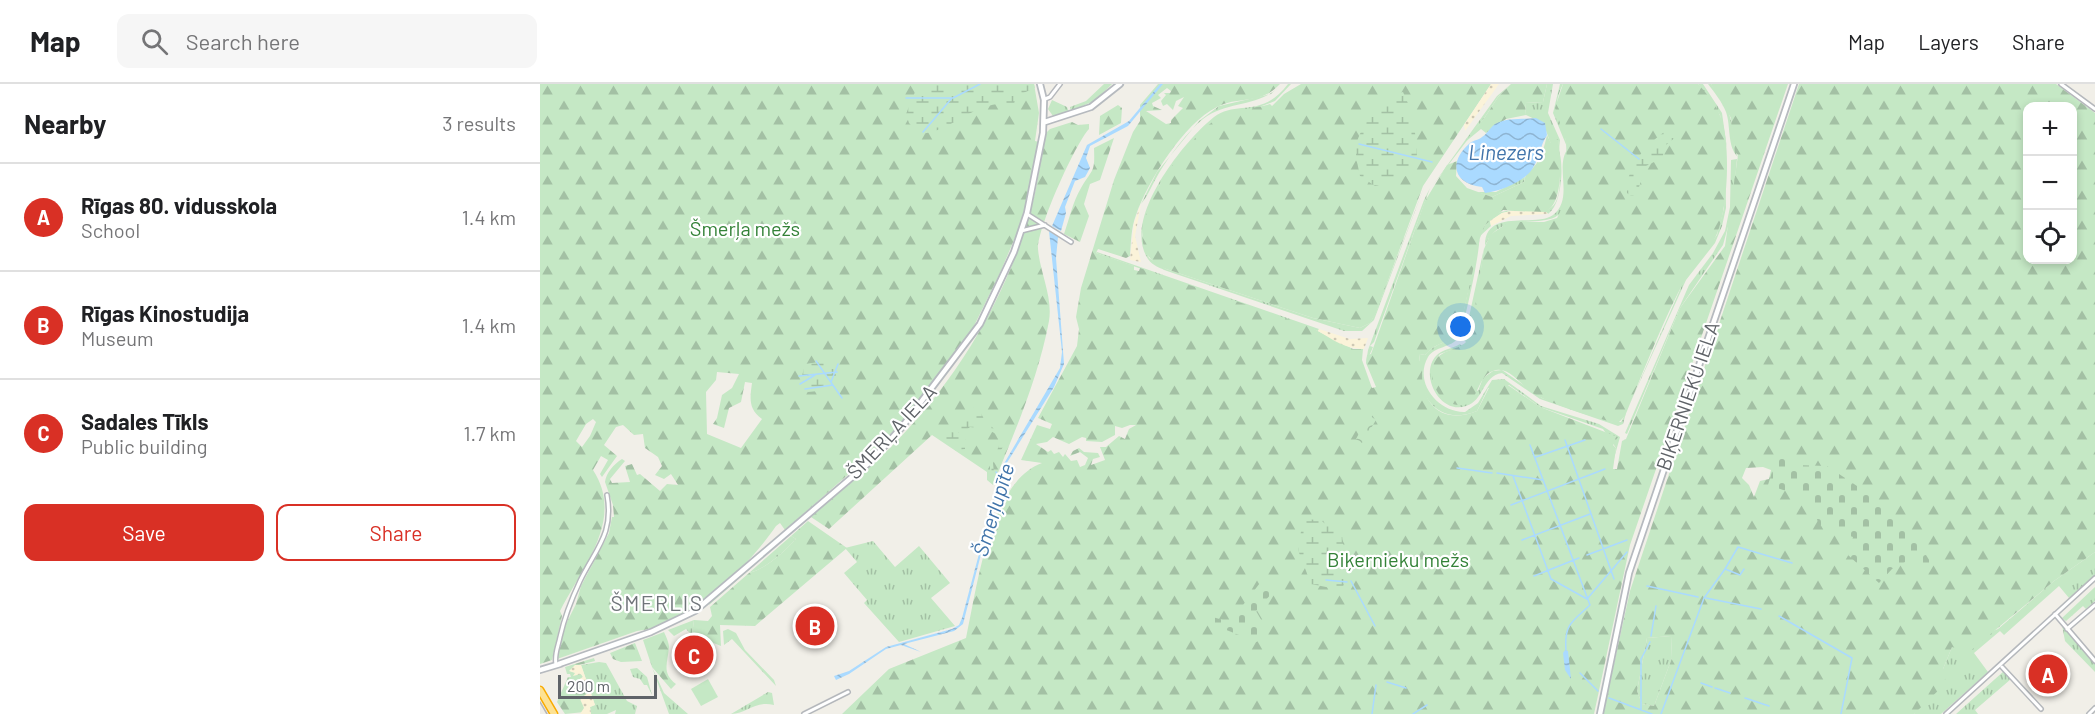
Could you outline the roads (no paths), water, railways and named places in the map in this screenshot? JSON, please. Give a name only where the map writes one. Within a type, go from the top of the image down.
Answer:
[{"type":"highway","points":[[540,690],[554,714]]},
{"type":"street","name":"ŠMERĻA IELA","points":[[540,670],[651,632],[695,611],[870,461],[937,384],[980,324],[1021,231],[1027,213],[1045,122],[1044,100],[1040,84]]},
{"type":"street","points":[[1044,100],[1053,95],[1060,84]]},
{"type":"street","points":[[1045,122],[1091,108],[1120,84]]},
{"type":"street","name":"BIĶERNIEKU IELA","points":[[1600,714],[1631,565],[1794,84]]},
{"type":"street","points":[[2061,84],[2095,109]]},
{"type":"street","points":[[1027,213],[1071,242]]},
{"type":"street","points":[[1021,231],[1045,225]]},
{"type":"street","points":[[558,664],[555,657],[562,624],[579,582],[607,530],[607,495]]},
{"type":"street","points":[[1946,714],[2095,578]]},
{"type":"street","points":[[2067,629],[2095,605]]},
{"type":"street","points":[[2055,614],[2095,661]]},
{"type":"street","points":[[2002,668],[2042,709]]},
{"type":"street","points":[[804,714],[848,692]]},
{"type":"street","points":[[2089,714],[2095,708]]},
{"type":"water","points":[[1160,84],[1163,84],[1128,126],[1090,146],[1086,158],[1090,168],[1085,177],[1075,181],[1065,207],[1066,213],[1061,231],[1052,226],[1087,145],[1129,121]]},
{"type":"water","name":"Linezers","points":[[1536,118],[1545,123],[1547,135],[1536,162],[1526,176],[1499,190],[1485,193],[1482,187],[1465,182],[1460,177],[1456,164],[1463,150],[1470,143],[1481,138],[1500,122]]},
{"type":"water","points":[[1049,231],[1058,237],[1056,258],[1064,364],[1054,387],[1003,469],[963,624],[954,631],[904,644],[921,652],[901,645],[886,649],[836,680],[834,676],[849,671],[886,647],[952,629],[959,625],[1002,467],[1060,368],[1062,352]]},
{"type":"water","points":[[1565,650],[1568,651],[1571,679],[1565,670],[1563,653]]},
{"type":"waterway","points":[[906,98],[953,98],[980,84]]},
{"type":"waterway","points":[[923,132],[952,98]]},
{"type":"waterway","points":[[1601,129],[1639,159]]},
{"type":"waterway","points":[[1359,144],[1432,162]]},
{"type":"waterway","points":[[816,361],[842,398]]},
{"type":"waterway","points":[[831,382],[838,364]]},
{"type":"waterway","points":[[799,376],[837,372]]},
{"type":"waterway","points":[[800,384],[815,375]]},
{"type":"waterway","points":[[805,389],[833,385]]},
{"type":"waterway","points":[[1565,440],[1614,579]]},
{"type":"waterway","points":[[1536,457],[1585,440]]},
{"type":"waterway","points":[[1530,445],[1590,605],[1570,624],[1566,634],[1566,650]]},
{"type":"waterway","points":[[1457,468],[1492,473]]},
{"type":"waterway","points":[[1511,505],[1605,469]]},
{"type":"waterway","name":"Šmerļupīte","points":[[996,472],[999,476]]},
{"type":"waterway","points":[[1497,473],[1543,480]]},
{"type":"waterway","points":[[1513,476],[1551,579],[1587,599],[1627,552]]},
{"type":"waterway","points":[[1522,540],[1590,514]]},
{"type":"waterway","points":[[1587,555],[1627,540]]},
{"type":"waterway","points":[[1744,569],[1740,575],[1725,569],[1738,547],[1792,563]]},
{"type":"waterway","points":[[1534,576],[1579,558]]},
{"type":"waterway","points":[[1661,714],[1704,598],[1725,569]]},
{"type":"waterway","points":[[1326,580],[1347,582]]},
{"type":"waterway","points":[[1351,581],[1375,626]]},
{"type":"waterway","points":[[1647,586],[1698,597]]},
{"type":"waterway","points":[[1706,598],[1761,609]]},
{"type":"waterway","points":[[1651,636],[1656,606]]},
{"type":"waterway","points":[[1779,616],[1852,658],[1841,714]]},
{"type":"waterway","points":[[1641,710],[1641,659],[1650,642]]},
{"type":"waterway","points":[[1580,673],[1598,691]]},
{"type":"waterway","points":[[1387,682],[1406,688]]},
{"type":"waterway","points":[[1701,683],[1712,687]]},
{"type":"waterway","points":[[1372,714],[1376,685]]},
{"type":"waterway","points":[[1715,688],[1730,693]]},
{"type":"waterway","points":[[1609,698],[1652,714]]},
{"type":"waterway","points":[[1745,698],[1769,706]]},
{"type":"waterway","points":[[1413,714],[1427,705]]},
{"type":"tram line","points":[[540,702],[547,714]]},
{"type":"place","name":"Rīgas Kinostudija","points":[[815,626]]},
{"type":"place","name":"Sadales Tīkls","points":[[694,655]]},
{"type":"place","name":"Rīgas 80. vidusskola","points":[[2048,674]]},
{"type":"district","name":"ŠMERLIS","points":[[657,604]]},
{"type":"park label","name":"Šmerļa mežs","points":[[745,229]]},
{"type":"park label","name":"Biķernieku mežs","points":[[1398,560]]}]
